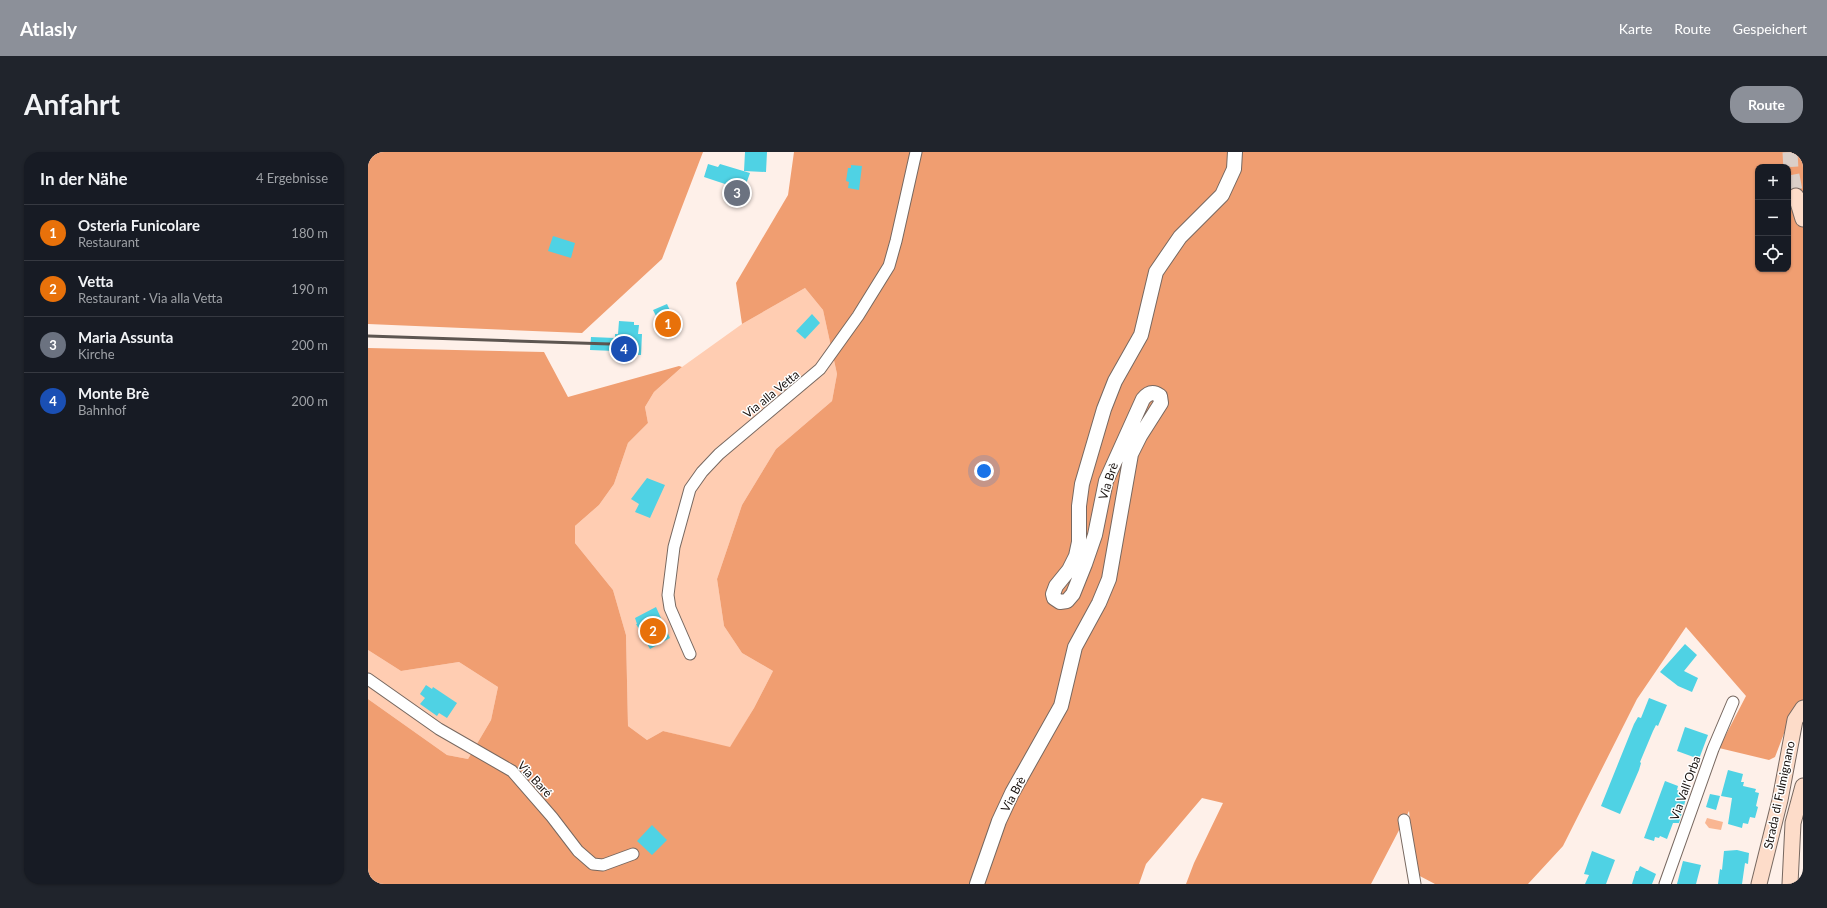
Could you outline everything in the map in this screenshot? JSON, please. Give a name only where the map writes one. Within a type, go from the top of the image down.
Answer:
[{"type":"main road","points":[[1796,196],[1803,219]]},
{"type":"main road","name":"Strada di Fulmignano","points":[[1759,884],[1780,800],[1794,720],[1803,708]]},
{"type":"main road","points":[[1790,884],[1793,823],[1803,786]]},
{"type":"street","name":"Via alla Vetta","points":[[690,654],[669,604],[668,595],[674,547],[690,490],[702,472],[719,454],[820,369],[858,316],[888,266],[896,242],[916,152]]},
{"type":"street","name":"Via Brè","points":[[978,884],[999,821],[1012,793],[1061,706],[1072,658],[1079,637],[1099,603],[1109,579],[1131,454],[1140,436],[1159,407],[1161,399],[1160,396],[1153,393],[1146,395],[1143,399],[1106,481],[1095,535],[1073,594],[1067,601],[1060,602],[1054,598],[1054,590],[1069,570],[1076,556],[1079,542],[1079,506],[1082,484],[1104,409],[1115,381],[1140,335],[1156,272],[1180,237],[1222,195],[1234,169],[1235,152]]},
{"type":"street","name":"Via Baré","points":[[368,679],[439,729],[512,771],[552,817],[578,851],[594,864],[603,865],[633,854]]},
{"type":"street","name":"Via Vall'Orba","points":[[1665,884],[1713,750],[1732,702]]},
{"type":"street","points":[[1404,820],[1416,884]]},
{"type":"shaded area","points":[[368,152],[703,152],[662,259],[582,333],[368,324]]},
{"type":"shaded area","points":[[794,152],[1803,152],[1803,700],[1791,715],[1775,757],[1769,760],[1719,748],[1746,696],[1686,627],[1637,699],[1563,846],[1528,884],[1435,884],[1416,874],[1409,811],[1371,884],[1186,884],[1194,863],[1223,803],[1202,798],[1146,864],[1139,884],[368,884],[368,699],[447,755],[468,759],[491,720],[498,687],[459,662],[401,671],[368,650],[368,348],[544,352],[568,397],[679,366],[682,367],[654,392],[645,407],[648,423],[628,443],[614,484],[599,505],[575,526],[575,543],[613,590],[626,635],[628,726],[647,740],[663,731],[730,747],[754,708],[773,671],[742,653],[724,626],[717,579],[742,505],[776,449],[832,401],[837,374],[823,310],[805,288],[742,324],[736,283],[788,195]]},
{"type":"shaded area","points":[[805,288],[823,310],[837,374],[832,401],[776,449],[742,505],[717,579],[724,626],[742,653],[773,671],[754,708],[730,748],[663,731],[647,740],[628,726],[626,635],[613,590],[575,543],[575,526],[599,505],[614,484],[628,443],[648,423],[645,407],[654,392],[682,367],[742,324]]},
{"type":"shaded area","points":[[368,650],[401,671],[459,662],[498,687],[491,720],[468,759],[447,755],[368,699]]},
{"type":"shaded area","points":[[1707,818],[1723,822],[1721,830],[1709,828],[1705,823]]},
{"type":"building","points":[[745,152],[767,152],[766,172],[744,171]]},
{"type":"building","points":[[708,164],[718,167],[720,164],[750,173],[745,187],[749,189],[743,203],[740,202],[738,206],[727,202],[729,198],[725,197],[729,187],[727,187],[728,185],[704,177]]},
{"type":"building","points":[[851,165],[862,166],[859,190],[848,188],[849,182],[846,181],[848,168],[851,168]]},
{"type":"building","points":[[553,236],[575,243],[571,258],[548,251]]},
{"type":"building","points":[[667,304],[676,323],[674,328],[668,331],[663,330],[653,310]]},
{"type":"building","points":[[812,314],[820,323],[805,339],[796,331]]},
{"type":"building","points":[[619,321],[634,322],[634,325],[639,325],[638,334],[642,334],[641,355],[614,354],[614,351],[590,350],[591,337],[615,338],[615,334],[618,334]]},
{"type":"building","points":[[647,478],[665,485],[650,518],[635,512],[639,504],[631,499]]},
{"type":"building","points":[[656,607],[670,638],[650,649],[636,624],[635,618]]},
{"type":"building","points":[[1685,644],[1697,655],[1684,671],[1698,678],[1692,692],[1678,686],[1660,672]]},
{"type":"building","points":[[426,685],[432,689],[433,687],[457,703],[447,718],[439,713],[437,716],[420,704],[425,698],[420,694]]},
{"type":"building","points":[[1649,698],[1667,705],[1658,726],[1656,725],[1653,731],[1640,762],[1639,770],[1620,814],[1601,806],[1634,724],[1638,717],[1641,718]]},
{"type":"building","points":[[1685,727],[1708,735],[1699,759],[1677,751]]},
{"type":"building","points":[[1728,770],[1743,774],[1741,782],[1744,782],[1743,786],[1756,789],[1755,792],[1759,793],[1756,806],[1758,807],[1755,818],[1750,817],[1748,824],[1743,823],[1742,828],[1728,824],[1732,798],[1721,796]]},
{"type":"building","points":[[1665,781],[1678,786],[1677,790],[1687,795],[1679,823],[1673,823],[1667,839],[1660,836],[1659,838],[1655,837],[1654,841],[1644,838]]},
{"type":"building","points":[[1710,794],[1720,796],[1716,810],[1706,807]]},
{"type":"building","points":[[652,825],[667,840],[652,855],[637,841]]},
{"type":"building","points":[[1737,850],[1749,853],[1748,864],[1745,863],[1742,884],[1718,884],[1720,869],[1722,870],[1724,851]]},
{"type":"building","points":[[1592,851],[1615,860],[1606,884],[1585,884],[1589,875],[1584,874]]},
{"type":"building","points":[[1683,861],[1701,865],[1696,884],[1677,884]]},
{"type":"building","points":[[1640,866],[1656,874],[1652,884],[1632,884],[1636,871],[1638,871]]},
{"type":"tunnel","points":[[1790,152],[1791,170],[1796,196]]},
{"type":"railway","points":[[368,336],[610,344]]},
{"type":"place","name":"Maria Assunta","points":[[737,193]]},
{"type":"place","name":"Osteria Funicolare","points":[[668,324]]},
{"type":"place","name":"Monte Brè","points":[[624,349]]},
{"type":"place","name":"Vetta","points":[[653,631]]}]
